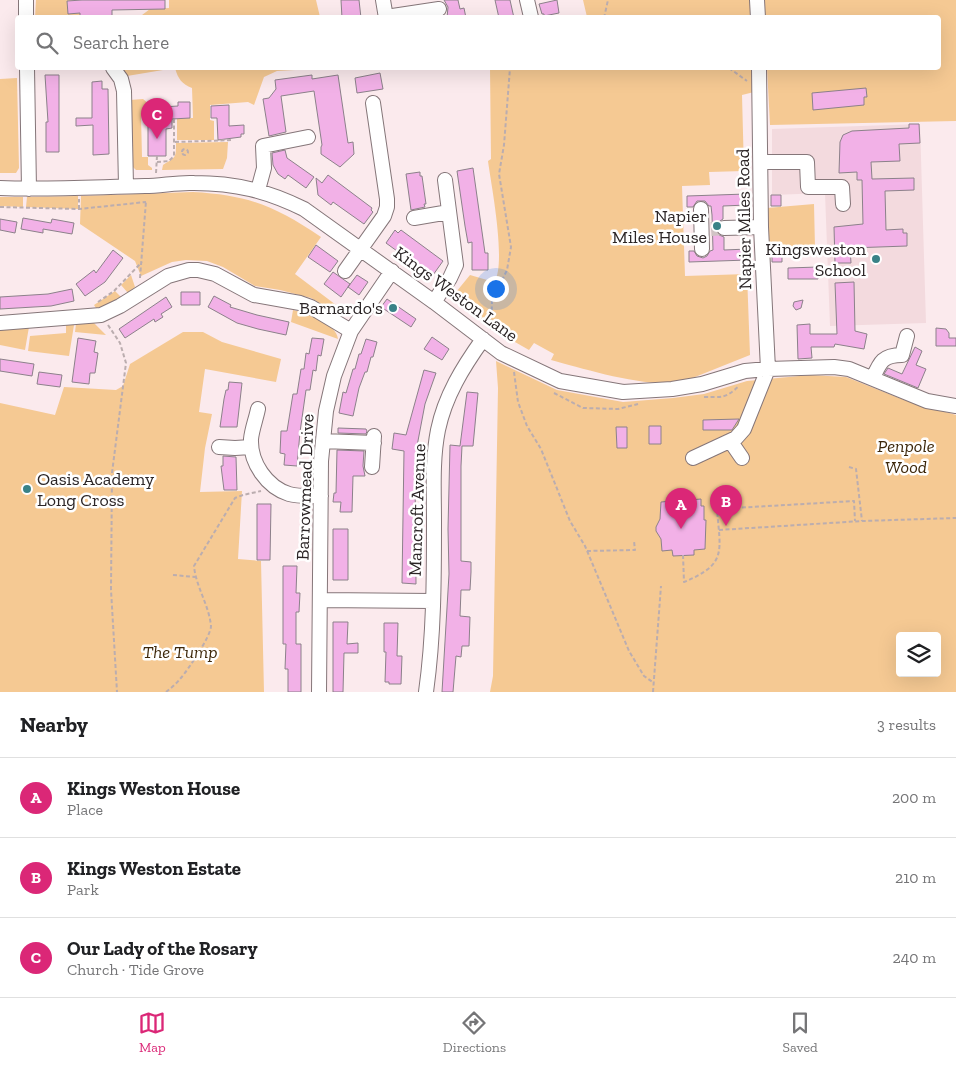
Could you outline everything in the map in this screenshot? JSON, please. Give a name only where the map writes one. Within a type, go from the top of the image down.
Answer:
[{"type":"street","points":[[26,0],[26,15]]},
{"type":"street","points":[[383,0],[386,15]]},
{"type":"street","points":[[528,0],[531,15]]},
{"type":"street","points":[[757,0],[758,15]]},
{"type":"street","points":[[404,15],[432,12]]},
{"type":"street","points":[[27,70],[29,189]]},
{"type":"street","points":[[114,70],[121,79],[124,91],[126,186]]},
{"type":"street","name":"Napier Miles Road","points":[[759,70],[761,227],[768,369]]},
{"type":"street","points":[[345,271],[380,223],[387,207],[377,110]]},
{"type":"street","points":[[258,190],[264,168],[263,146],[308,137]]},
{"type":"street","points":[[761,162],[807,162],[808,187],[842,187],[843,204]]},
{"type":"street","points":[[434,302],[456,265],[445,180]]},
{"type":"street","name":"Kings Weston Lane","points":[[0,188],[152,186],[192,182],[258,190],[282,198],[304,209],[361,248],[500,353],[560,381],[623,392],[672,389],[702,384],[745,371],[834,367],[849,369],[874,378],[927,401],[956,406]]},
{"type":"street","points":[[701,209],[712,229]]},
{"type":"street","points":[[414,218],[450,212]]},
{"type":"street","points":[[712,229],[761,227]]},
{"type":"street","points":[[702,249],[712,229]]},
{"type":"street","points":[[0,323],[101,315],[120,306],[159,281],[178,273],[198,270],[208,272],[254,295],[311,307],[352,331]]},
{"type":"street","name":"Barrowmead Drive","points":[[319,692],[321,496],[323,441],[329,393],[339,360],[352,331],[392,271]]},
{"type":"street","points":[[874,378],[879,365],[884,359],[891,355],[902,355],[907,336]]},
{"type":"street","name":"Mancroft Avenue","points":[[426,692],[432,641],[434,465],[438,429],[450,392],[468,359],[483,339]]},
{"type":"street","points":[[693,458],[731,442],[744,428],[768,369]]},
{"type":"street","points":[[258,409],[251,446],[259,468],[275,486],[290,494],[321,496]]},
{"type":"street","points":[[323,441],[374,439],[372,467]]},
{"type":"street","points":[[731,442],[742,458]]},
{"type":"street","points":[[219,447],[251,446]]},
{"type":"street","points":[[320,600],[433,601]]},
{"type":"path","points":[[605,15],[608,0]]},
{"type":"path","points":[[483,339],[491,330],[492,301],[508,270],[511,247],[500,174],[510,70]]},
{"type":"path","points":[[157,162],[174,158],[174,119]]},
{"type":"path","points":[[175,142],[233,140]]},
{"type":"path","points":[[175,152],[182,152]]},
{"type":"path","points":[[139,293],[146,202],[152,186],[157,156]]},
{"type":"path","points":[[0,207],[79,209],[146,202]]},
{"type":"path","points":[[86,317],[92,306],[114,291],[142,262]]},
{"type":"path","points":[[101,315],[120,343],[126,363],[112,473],[111,590],[117,692]]},
{"type":"path","points":[[514,367],[518,402],[527,426],[541,449],[570,521],[587,551],[629,651],[644,676],[654,683]]},
{"type":"path","points":[[850,467],[856,469],[862,521]]},
{"type":"path","points":[[166,692],[179,680],[199,653],[211,628],[206,605],[195,577],[194,566],[236,498],[275,486]]},
{"type":"path","points":[[683,555],[684,582],[708,570],[717,559],[719,553],[719,530],[717,509],[854,500],[855,521]]},
{"type":"path","points":[[719,530],[855,521],[956,518]]},
{"type":"path","points":[[587,551],[635,550],[634,541]]},
{"type":"path","points":[[173,575],[195,577]]},
{"type":"path","points":[[653,692],[661,586]]},
{"type":"shaded area","name":"Kingsweston School","points":[[920,124],[926,323],[830,326],[825,193],[772,195],[772,129]]},
{"type":"green space","points":[[36,0],[82,0],[67,1],[68,13],[80,13],[80,15],[35,15]]},
{"type":"green space","points":[[169,0],[316,0],[320,15],[142,15],[150,9],[169,8]]},
{"type":"green space","points":[[583,0],[753,0],[753,15],[587,15]]},
{"type":"green space","points":[[763,0],[956,0],[956,121],[770,125],[767,70],[941,70],[941,15],[764,15]]},
{"type":"green space","points":[[122,70],[163,70],[127,76]]},
{"type":"green space","points":[[176,70],[295,70],[277,71],[264,77],[254,105],[248,102],[210,105],[210,120],[214,121],[214,140],[177,140],[177,118],[193,118],[192,88],[181,81]]},
{"type":"green space","points":[[490,70],[754,70],[754,92],[742,95],[744,171],[709,172],[710,185],[682,186],[685,276],[747,274],[750,355],[685,381],[654,383],[599,373],[551,360],[554,354],[534,343],[529,350],[494,330],[452,297],[470,275],[494,282],[498,273],[499,242],[488,161],[491,159]]},
{"type":"green space","points":[[17,78],[19,168],[16,173],[0,173],[0,79]]},
{"type":"green space","points":[[143,99],[149,104],[150,116],[141,116],[142,157],[148,157],[148,165],[152,170],[136,170],[131,165],[130,100]]},
{"type":"green space","points":[[228,142],[227,158],[223,169],[162,170],[163,165],[174,157],[176,143]]},
{"type":"green space","points":[[193,192],[246,199],[289,217],[321,237],[295,274],[344,311],[355,310],[346,316],[341,316],[311,298],[255,286],[223,267],[207,261],[186,260],[172,262],[141,276],[135,261],[80,224],[81,196]]},
{"type":"green space","points":[[78,196],[78,209],[26,207],[27,197]]},
{"type":"green space","points":[[0,197],[23,197],[23,207],[0,206]]},
{"type":"green space","points":[[814,204],[815,248],[768,251],[767,208]]},
{"type":"green space","points":[[131,275],[135,287],[128,293],[121,285]]},
{"type":"green space","points":[[115,291],[121,297],[105,306],[96,308],[94,305]]},
{"type":"green space","points":[[293,310],[327,324],[338,339],[291,322]]},
{"type":"green space","points":[[94,323],[106,335],[75,332],[76,324]]},
{"type":"green space","points":[[66,325],[74,325],[69,356],[28,351],[30,336],[66,333]]},
{"type":"green space","points":[[29,327],[25,350],[0,345],[0,329]]},
{"type":"green space","name":"The Tump","points":[[183,332],[203,332],[222,342],[281,359],[276,382],[205,369],[199,412],[212,414],[205,448],[200,492],[242,491],[238,559],[261,561],[264,692],[0,692],[0,403],[55,415],[64,387],[116,390],[123,386],[130,364]]},
{"type":"green space","name":"Penpole Wood","points":[[496,361],[557,390],[623,402],[704,394],[747,381],[810,375],[846,377],[904,400],[956,415],[956,692],[490,692],[493,676],[498,388]]},
{"type":"building","points":[[165,0],[165,9],[112,10],[112,15],[80,15],[80,13],[68,14],[67,1]]},
{"type":"building","points":[[341,0],[359,0],[361,15],[342,15]]},
{"type":"building","points":[[444,0],[458,0],[460,9],[464,8],[465,15],[447,15],[448,7]]},
{"type":"building","points":[[495,0],[510,0],[513,15],[498,15]]},
{"type":"building","points":[[557,0],[559,13],[544,15],[539,4]]},
{"type":"building","points":[[380,73],[383,89],[357,93],[355,78]]},
{"type":"building","points":[[45,75],[59,75],[59,152],[46,152],[46,122],[48,122]]},
{"type":"building","points":[[312,75],[312,79],[338,75],[348,143],[353,142],[354,154],[340,167],[321,154],[322,145],[314,91],[281,96],[286,132],[269,136],[263,99],[269,98],[276,89],[275,80]]},
{"type":"building","points":[[102,81],[102,89],[108,89],[109,154],[93,155],[93,125],[76,126],[76,118],[92,118],[92,82]]},
{"type":"building","points":[[866,88],[867,97],[864,97],[864,105],[813,110],[812,93]]},
{"type":"building","points":[[178,102],[190,102],[190,118],[172,119],[172,128],[166,129],[166,156],[148,156],[149,117],[163,117],[162,107],[178,106]]},
{"type":"building","points":[[229,105],[229,126],[244,125],[244,134],[241,134],[241,137],[218,140],[217,118],[211,118],[211,106]]},
{"type":"building","points":[[909,124],[919,124],[920,143],[899,144],[900,161],[871,162],[872,179],[914,178],[914,190],[885,191],[886,230],[903,229],[903,233],[907,233],[907,246],[850,248],[851,263],[835,263],[834,227],[863,224],[862,180],[857,180],[857,172],[839,173],[840,142],[843,135],[852,131],[909,128]]},
{"type":"building","points":[[285,150],[287,158],[314,177],[306,188],[288,175],[285,179],[278,174],[273,165],[272,153]]},
{"type":"building","points":[[473,168],[485,253],[488,253],[488,270],[472,270],[472,242],[468,243],[465,226],[457,171]]},
{"type":"building","points":[[420,172],[426,204],[424,204],[425,207],[411,210],[406,174]]},
{"type":"building","points":[[328,175],[372,208],[373,212],[364,224],[333,202],[331,205],[318,195],[316,178],[322,183]]},
{"type":"building","points":[[746,194],[747,205],[723,206],[723,219],[717,223],[715,229],[719,235],[724,237],[724,250],[748,249],[748,260],[689,262],[689,251],[694,251],[697,256],[703,258],[713,250],[712,215],[711,206],[705,201],[697,201],[693,207],[687,207],[687,196]]},
{"type":"building","points":[[771,195],[781,195],[781,206],[771,206]]},
{"type":"building","points":[[23,218],[51,223],[52,219],[74,223],[72,234],[43,229],[43,233],[21,229]]},
{"type":"building","points":[[0,219],[17,222],[15,233],[0,230]]},
{"type":"building","points":[[395,230],[398,233],[401,230],[443,261],[433,275],[430,275],[386,243]]},
{"type":"building","points":[[316,245],[338,261],[330,272],[308,257]]},
{"type":"building","points":[[113,250],[123,258],[105,282],[85,296],[76,284],[94,270],[96,273]]},
{"type":"building","points":[[782,250],[782,262],[772,262],[772,251]]},
{"type":"building","points":[[818,267],[818,279],[788,279],[788,268]]},
{"type":"building","points":[[333,272],[350,284],[341,297],[324,284]]},
{"type":"building","points":[[357,275],[368,282],[359,295],[348,287]]},
{"type":"building","points":[[854,282],[855,331],[867,334],[864,349],[835,344],[834,347],[811,347],[812,358],[798,359],[797,325],[810,324],[810,334],[837,334],[835,283]]},
{"type":"building","points":[[72,289],[74,301],[51,306],[0,309],[0,297],[48,294]]},
{"type":"building","points":[[181,292],[200,292],[200,305],[181,305]]},
{"type":"building","points":[[214,296],[231,305],[230,307],[289,322],[286,335],[237,323],[208,307]]},
{"type":"building","points":[[166,297],[172,307],[161,314],[163,317],[155,322],[154,319],[125,338],[119,329]]},
{"type":"building","points":[[387,299],[416,319],[411,327],[381,307]]},
{"type":"building","points":[[803,300],[801,308],[796,310],[793,306],[794,302]]},
{"type":"building","points":[[936,328],[946,329],[949,333],[949,338],[956,338],[956,346],[936,346]]},
{"type":"building","points":[[432,337],[449,349],[442,360],[424,349]]},
{"type":"building","points":[[78,338],[96,341],[94,352],[98,353],[95,373],[90,373],[89,384],[72,382]]},
{"type":"building","points":[[312,338],[324,339],[321,356],[318,355],[316,371],[313,370],[310,390],[306,390],[297,466],[284,465],[285,454],[280,453],[281,431],[287,431],[293,394],[297,394],[301,369],[304,369],[306,353],[309,354]]},
{"type":"building","points":[[366,339],[377,342],[373,357],[371,357],[367,372],[365,372],[359,388],[353,416],[339,413],[343,392],[346,393],[353,369],[355,369]]},
{"type":"building","points":[[915,347],[922,351],[916,365],[926,369],[918,388],[884,374],[888,368],[902,374]]},
{"type":"building","points":[[0,359],[34,364],[32,376],[0,371]]},
{"type":"building","points":[[424,370],[436,373],[425,404],[417,446],[415,474],[416,584],[402,583],[404,451],[392,449],[394,433],[406,435]]},
{"type":"building","points":[[39,372],[62,375],[60,387],[37,384]]},
{"type":"building","points":[[229,382],[242,383],[237,427],[220,427],[224,399]]},
{"type":"building","points":[[467,392],[478,393],[473,446],[462,446],[461,466],[461,561],[471,562],[471,572],[470,590],[461,590],[460,616],[470,617],[469,646],[462,646],[461,657],[456,656],[453,692],[442,692],[449,574],[450,445],[460,446]]},
{"type":"building","points":[[739,419],[732,430],[703,430],[703,420]]},
{"type":"building","points":[[649,426],[661,426],[661,444],[649,444]]},
{"type":"building","points":[[616,427],[627,427],[627,448],[617,448]]},
{"type":"building","points":[[338,428],[366,429],[367,431],[366,434],[338,433]]},
{"type":"building","points":[[337,450],[364,451],[363,466],[365,476],[353,476],[352,512],[340,512],[341,502],[333,502],[334,493],[336,493]]},
{"type":"building","points":[[223,456],[236,457],[237,490],[224,490],[221,466],[223,466]]},
{"type":"building","points":[[701,499],[701,506],[704,506],[704,520],[706,520],[705,549],[694,550],[694,555],[673,556],[672,550],[662,551],[661,539],[656,531],[660,519],[661,502],[673,501],[673,507],[689,506],[689,500]]},
{"type":"building","points":[[257,504],[271,504],[270,560],[257,560]]},
{"type":"building","points":[[333,529],[348,529],[348,580],[333,580]]},
{"type":"building","points":[[283,566],[297,566],[296,593],[300,593],[299,612],[296,612],[296,644],[301,644],[301,692],[288,692],[288,669],[285,669],[286,644],[283,644]]},
{"type":"building","points":[[333,622],[348,622],[347,644],[358,643],[358,653],[344,653],[343,692],[333,692]]},
{"type":"building","points":[[384,623],[398,623],[397,656],[402,656],[401,684],[385,682],[386,652],[384,652]]},
{"type":"tunnel","points":[[711,229],[724,228]]},
{"type":"place","name":"Our Lady of the Rosary","points":[[157,139]]},
{"type":"place","name":"Napier Miles House","points":[[717,226]]},
{"type":"place","name":"Kingsweston School","points":[[876,259]]},
{"type":"place","name":"Barnardo's","points":[[393,308]]},
{"type":"place","name":"Oasis Academy Long Cross","points":[[27,489]]},
{"type":"place","name":"Kings Weston Estate","points":[[726,526]]},
{"type":"place","name":"Kings Weston House","points":[[681,529]]}]
